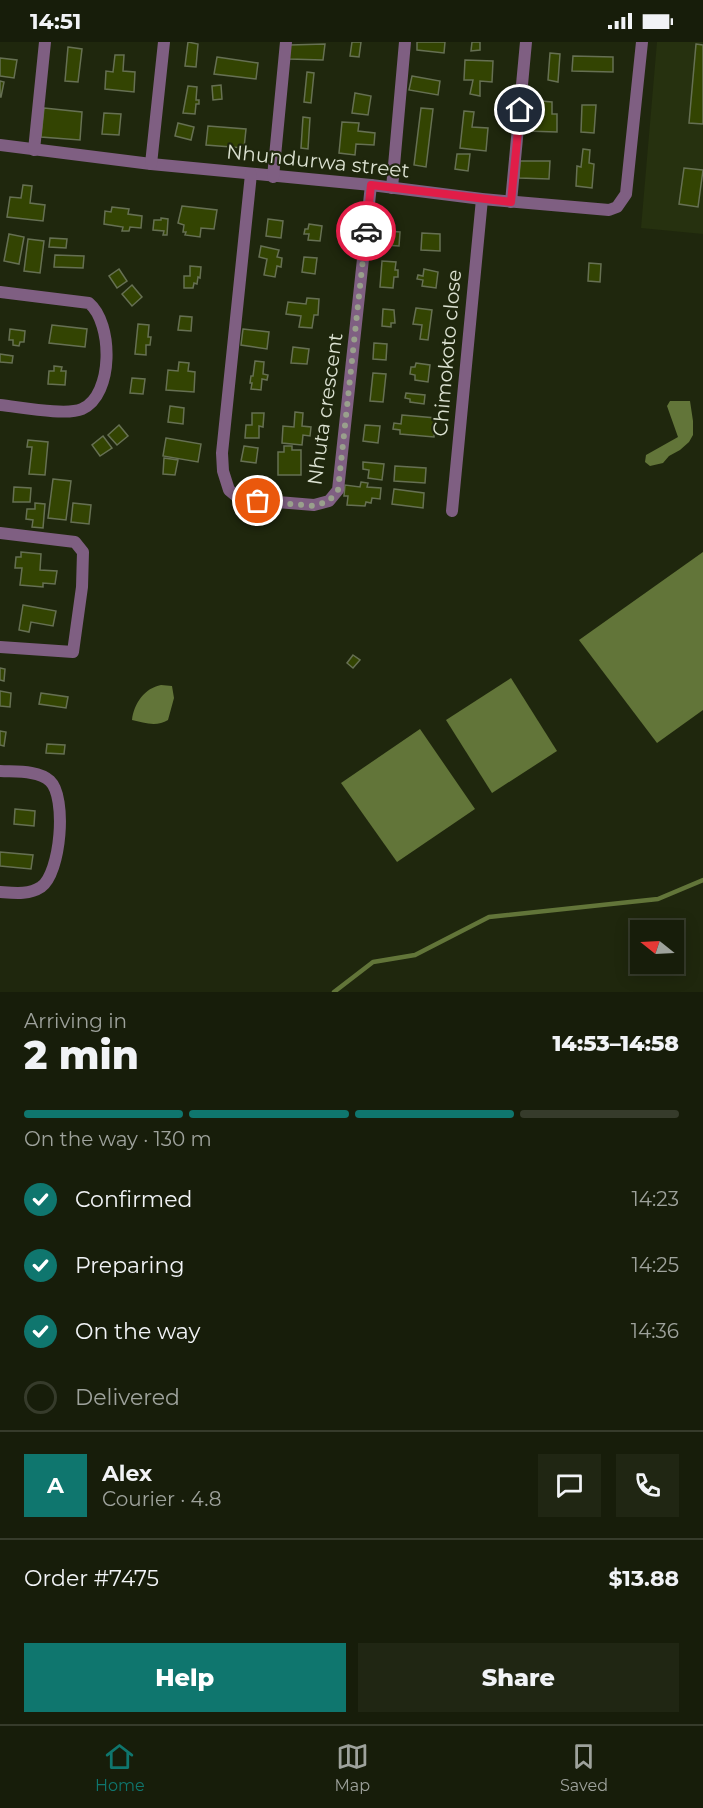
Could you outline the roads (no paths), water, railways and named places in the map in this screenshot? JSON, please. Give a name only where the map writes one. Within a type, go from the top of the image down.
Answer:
[{"type":"street","points":[[34,150],[45,42]]},
{"type":"street","points":[[151,164],[164,42]]},
{"type":"street","points":[[273,177],[286,42]]},
{"type":"street","points":[[392,188],[405,42]]},
{"type":"street","points":[[511,202],[526,42]]},
{"type":"street","name":"Nhundurwa street","points":[[0,145],[151,164],[371,185],[511,202],[609,210],[617,207],[626,194],[642,42]]},
{"type":"street","name":"Nhuta crescent","points":[[251,174],[222,453],[223,471],[229,490],[240,499],[314,506],[329,501],[338,490],[371,185]]},
{"type":"street","name":"Chimokoto close","points":[[452,511],[482,199]]},
{"type":"street","points":[[0,292],[90,303],[101,317],[106,340],[102,388],[93,403],[71,412],[0,405]]},
{"type":"street","points":[[0,533],[75,542],[83,552],[82,587],[73,652],[0,646]]},
{"type":"street","points":[[0,771],[42,775],[52,783],[57,795],[59,843],[53,869],[43,886],[16,894],[0,892]]},
{"type":"waterway","points":[[334,992],[373,962],[415,955],[489,917],[658,899],[703,880]]}]
